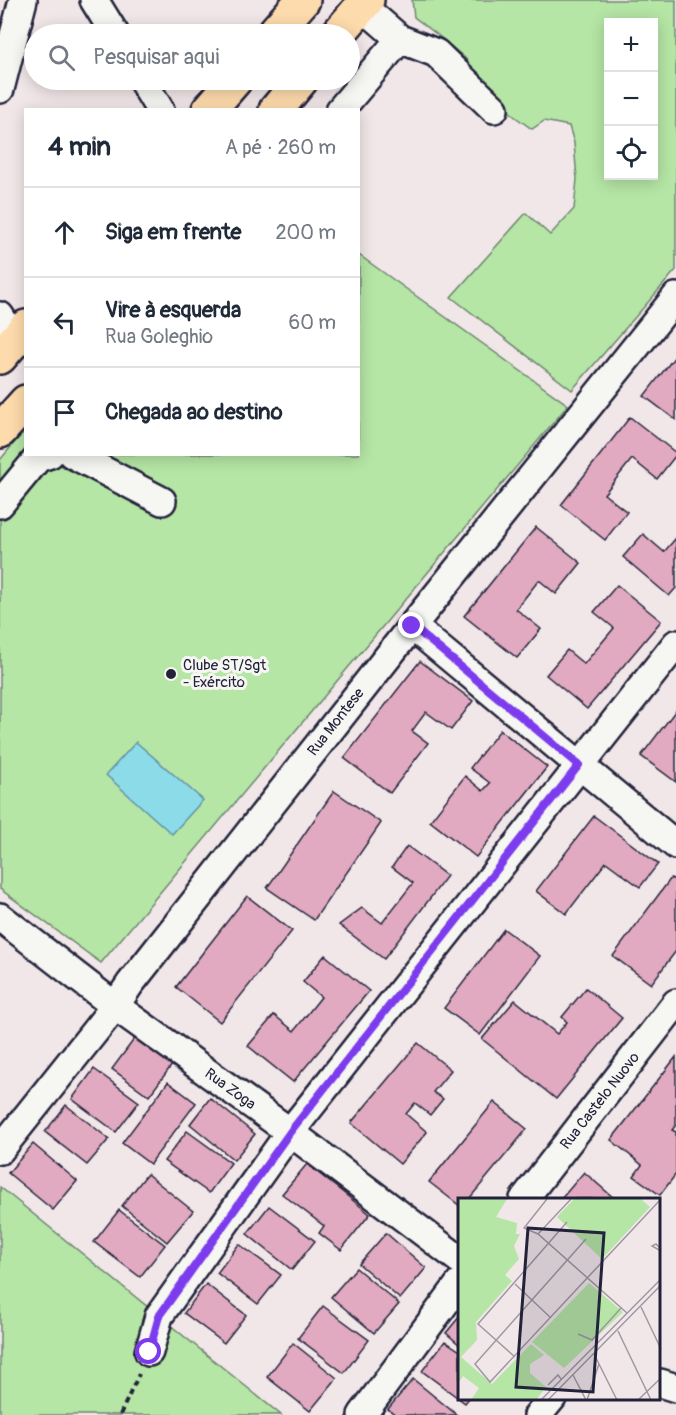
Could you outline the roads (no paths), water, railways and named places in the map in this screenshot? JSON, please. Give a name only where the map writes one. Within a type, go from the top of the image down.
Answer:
[{"type":"highway","points":[[282,24],[303,0]]},
{"type":"highway","points":[[346,24],[364,3]]},
{"type":"highway","points":[[211,108],[226,90]]},
{"type":"highway","points":[[0,431],[24,404]]},
{"type":"street","points":[[0,88],[23,0]]},
{"type":"street","points":[[94,0],[109,24]]},
{"type":"street","points":[[364,3],[400,39],[436,53],[495,110]]},
{"type":"street","points":[[360,86],[400,39]]},
{"type":"street","points":[[148,90],[159,108]]},
{"type":"street","points":[[342,108],[357,90]]},
{"type":"street","name":"Rua Montese","points":[[0,1150],[412,626],[676,297]]},
{"type":"street","points":[[0,504],[38,458],[44,456]]},
{"type":"street","points":[[76,456],[162,501]]},
{"type":"street","points":[[412,626],[676,845]]},
{"type":"street","points":[[149,1352],[159,1316],[290,1132],[676,644]]},
{"type":"street","name":"Rua Zoga","points":[[0,917],[115,1006],[290,1132],[458,1258]]},
{"type":"street","name":"Rua Castelo Nuovo","points":[[525,1198],[676,1003]]},
{"type":"street","points":[[362,1415],[458,1286]]},
{"type":"street","points":[[661,1383],[676,1388]]},
{"type":"street","points":[[538,1415],[550,1400]]},
{"type":"water","points":[[136,742],[203,800],[172,834],[106,775]]},
{"type":"place","name":"Clube ST/Sgt - Exército","points":[[171,674]]}]
